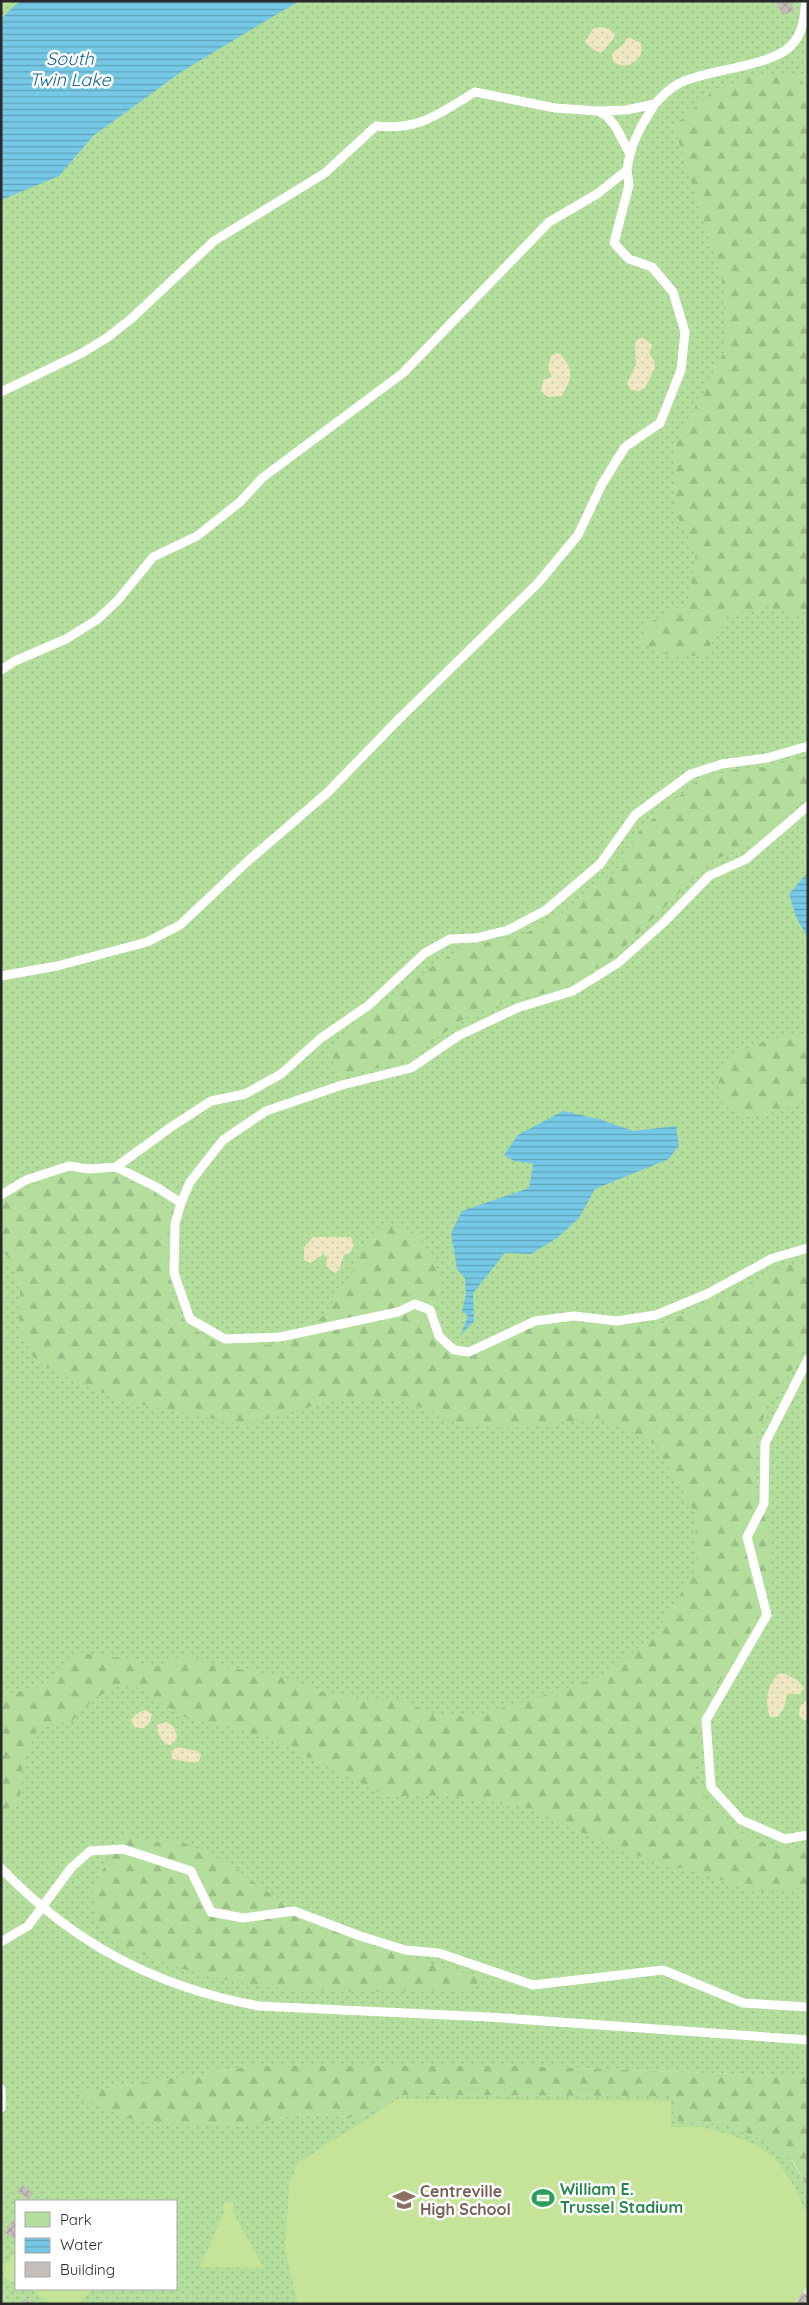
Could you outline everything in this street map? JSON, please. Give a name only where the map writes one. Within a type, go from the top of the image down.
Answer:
[{"type":"lane","points":[[1,976],[57,966],[146,942],[180,925],[249,860],[327,793],[399,718],[538,583],[578,535],[602,484],[625,447],[660,424],[681,370],[685,332],[673,292],[652,267],[628,259],[614,243],[629,185],[627,170],[629,152],[643,121],[655,104],[665,92],[678,83],[697,76],[729,70],[780,54],[795,43],[803,27],[806,1]]},
{"type":"lane","points":[[1,392],[82,353],[108,336],[132,318],[214,241],[324,173],[376,126],[393,128],[416,125],[475,92],[555,108],[598,111],[626,110],[655,104]]},
{"type":"lane","points":[[598,111],[607,116],[615,126],[629,152]]},
{"type":"lane","points":[[1,670],[15,661],[66,639],[98,619],[118,600],[153,557],[197,536],[240,502],[262,478],[403,373],[549,222],[597,194],[627,170]]},
{"type":"lane","points":[[116,1167],[211,1101],[245,1094],[281,1074],[321,1038],[370,1004],[425,953],[450,938],[476,938],[508,930],[546,910],[600,864],[635,815],[691,774],[722,764],[767,758],[808,746]]},
{"type":"lane","points":[[808,806],[746,859],[709,876],[662,924],[618,963],[573,991],[516,1008],[458,1036],[411,1068],[342,1085],[266,1111],[223,1140],[190,1182],[180,1203],[175,1224],[174,1273],[190,1319],[225,1339],[289,1336],[398,1312],[415,1304],[430,1310],[439,1336],[454,1350],[469,1352],[535,1321],[574,1316],[616,1321],[656,1315],[707,1294],[773,1258],[808,1248]]},
{"type":"lane","points":[[1,1196],[26,1180],[69,1166],[89,1169],[116,1167],[158,1188],[180,1203]]},
{"type":"lane","points":[[808,1359],[765,1443],[764,1504],[747,1537],[767,1615],[706,1720],[711,1787],[741,1820],[785,1839],[808,1835]]},
{"type":"lane","points":[[1,1942],[28,1926],[71,1868],[90,1851],[123,1848],[191,1871],[211,1912],[243,1918],[294,1911],[360,1936],[405,1950],[440,1953],[533,1985],[663,1970],[743,2003],[808,2007]]},
{"type":"lane","points":[[1,1868],[42,1908],[89,1942],[140,1971],[196,1992],[259,2006],[489,2017],[808,2040]]},
{"type":"lane","points":[[1,2089],[1,2108]]},
{"type":"green space","points":[[1,1],[808,1],[808,2077],[527,2066],[254,2066],[80,2093],[248,2125],[302,2113],[358,2118],[400,2095],[675,2096],[678,2122],[723,2123],[759,2138],[790,2158],[808,2188],[808,2219],[794,2186],[703,2127],[397,2128],[331,2304],[1,2304]]},
{"type":"green space","points":[[761,73],[797,73],[808,92],[808,609],[799,615],[768,607],[727,616],[705,655],[673,657],[641,643],[649,623],[689,602],[696,551],[676,514],[676,444],[726,348],[723,283],[674,126],[713,91]]},
{"type":"green space","points":[[808,756],[808,797],[754,842],[710,862],[614,957],[558,990],[508,1001],[463,1019],[406,1060],[339,1078],[332,1053],[349,1027],[434,965],[471,945],[517,938],[562,913],[616,871],[640,830],[698,780],[732,770],[767,767]]},
{"type":"green space","points":[[793,1033],[808,1045],[808,1092],[785,1110],[746,1117],[722,1104],[719,1081],[722,1070],[728,1062],[748,1048]]},
{"type":"green space","points":[[74,1170],[101,1171],[155,1192],[169,1216],[168,1258],[172,1295],[183,1319],[203,1336],[234,1347],[281,1344],[322,1317],[346,1285],[371,1234],[391,1225],[418,1235],[442,1277],[436,1303],[433,1335],[451,1351],[477,1354],[524,1330],[545,1324],[575,1322],[620,1326],[666,1323],[788,1265],[808,1264],[808,1346],[766,1408],[754,1451],[756,1487],[771,1538],[769,1581],[748,1638],[721,1679],[699,1723],[695,1779],[714,1811],[743,1835],[781,1850],[808,1847],[808,1887],[753,1892],[726,1881],[625,1852],[530,1808],[446,1795],[389,1797],[271,1738],[181,1716],[146,1691],[126,1683],[95,1698],[72,1721],[39,1726],[23,1762],[19,1805],[1,1810],[1,1696],[41,1686],[81,1653],[126,1659],[156,1667],[185,1655],[209,1665],[272,1674],[323,1692],[359,1699],[400,1701],[439,1715],[474,1716],[527,1701],[608,1674],[656,1633],[697,1568],[695,1513],[654,1442],[598,1418],[512,1428],[463,1425],[398,1398],[327,1402],[245,1425],[124,1401],[60,1374],[33,1357],[19,1325],[20,1289],[9,1258],[1,1249],[1,1201],[54,1174]]},
{"type":"green space","points":[[124,1835],[153,1842],[182,1842],[232,1866],[311,1923],[422,1961],[480,1977],[474,1989],[343,1991],[254,1984],[211,1976],[170,1965],[126,1946],[97,1922],[92,1888]]},
{"type":"green space","points":[[254,2066],[527,2066],[808,2077],[808,2188],[793,2161],[759,2138],[723,2123],[678,2122],[675,2096],[400,2095],[358,2118],[302,2113],[248,2125],[139,2122],[76,2096],[84,2092]]},
{"type":"green space","name":"William E. Trussel Stadium","points":[[398,2099],[671,2101],[671,2127],[703,2127],[730,2135],[757,2145],[777,2161],[794,2186],[808,2219],[808,2285],[795,2304],[298,2304],[285,2250],[289,2186],[298,2163]]},
{"type":"green space","points":[[233,2202],[233,2212],[264,2268],[200,2267],[224,2212],[224,2203]]},
{"type":"green space","points":[[15,2251],[15,2281],[11,2282],[5,2278],[2,2269]]},
{"type":"green space","points":[[32,2290],[92,2290],[78,2304],[53,2304]]},
{"type":"sand","points":[[598,27],[608,28],[615,34],[611,42],[601,53],[585,42],[593,29]]},
{"type":"sand","points":[[628,37],[641,43],[642,49],[641,54],[634,63],[624,66],[613,61],[612,53],[622,46]]},
{"type":"sand","points":[[643,338],[652,345],[649,353],[654,361],[655,368],[645,388],[639,391],[631,390],[627,383],[636,365],[635,343],[638,339]]},
{"type":"sand","points":[[556,353],[560,354],[568,365],[570,379],[562,396],[548,397],[541,392],[543,380],[552,377],[548,368],[551,356]]},
{"type":"sand","points":[[313,1237],[351,1237],[354,1245],[350,1253],[344,1255],[339,1270],[335,1273],[326,1266],[327,1257],[323,1254],[311,1263],[304,1260],[304,1248]]},
{"type":"sand","points":[[783,1673],[797,1680],[804,1688],[800,1694],[787,1694],[784,1708],[778,1717],[770,1717],[767,1706],[769,1689],[778,1674]]},
{"type":"sand","points":[[808,1699],[808,1720],[803,1720],[799,1715],[800,1706]]},
{"type":"sand","points":[[145,1710],[152,1714],[150,1722],[144,1728],[136,1728],[131,1722],[133,1717]]},
{"type":"sand","points":[[165,1722],[172,1726],[176,1732],[177,1738],[171,1745],[163,1741],[158,1732],[157,1725]]},
{"type":"sand","points":[[177,1747],[197,1751],[201,1755],[199,1761],[194,1763],[172,1759],[171,1752]]},
{"type":"water","name":"South Twin Lake","points":[[21,1],[299,1],[181,72],[93,136],[59,176],[1,200],[1,19]]},
{"type":"water","points":[[808,872],[808,938],[796,917],[789,894]]},
{"type":"water","points":[[563,1111],[599,1119],[633,1131],[676,1126],[679,1145],[669,1159],[595,1189],[579,1218],[557,1238],[531,1254],[505,1253],[473,1293],[474,1321],[460,1336],[468,1316],[462,1311],[466,1295],[465,1278],[457,1269],[451,1233],[462,1211],[529,1188],[533,1164],[514,1161],[504,1155],[518,1135]]},
{"type":"building","points":[[776,1],[790,1],[794,10],[783,15]]},
{"type":"building","points":[[22,2185],[33,2193],[29,2199],[18,2192]]},
{"type":"building","points":[[15,2218],[15,2236],[14,2238],[5,2233]]},
{"type":"building","points":[[802,2293],[808,2296],[804,2304],[797,2304]]},
{"type":"building","points":[[25,2299],[33,2304],[21,2304]]},
{"type":"place","name":"William E. Trussel Stadium","points":[[543,2198]]},
{"type":"place","name":"Centreville High School","points":[[404,2200]]}]
